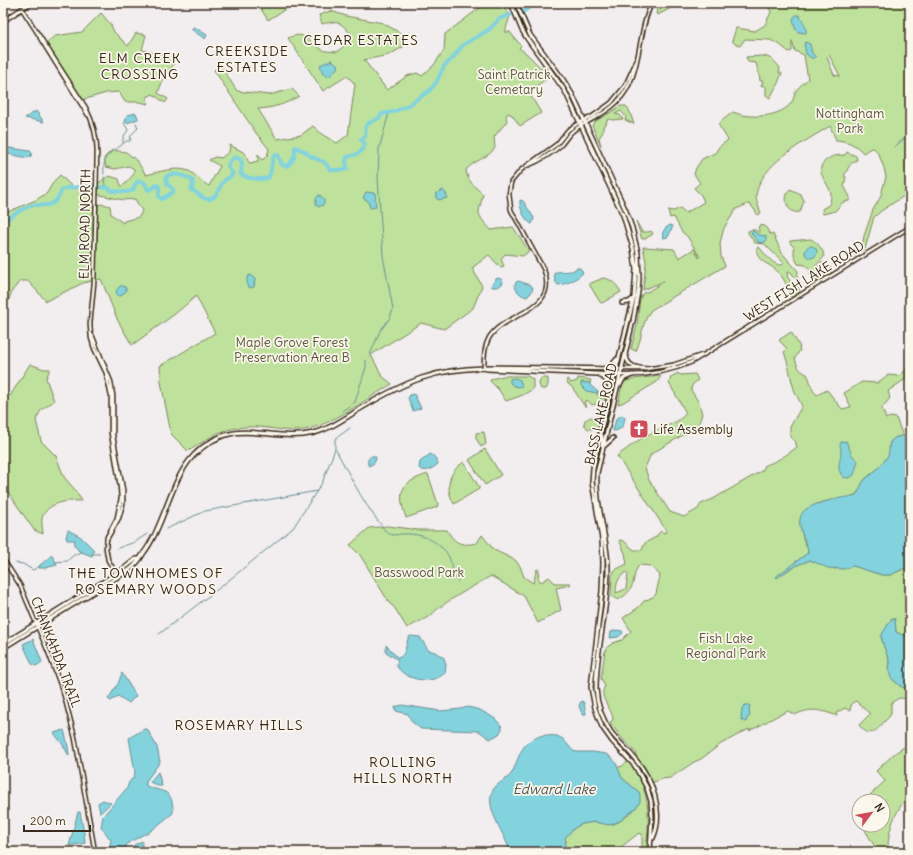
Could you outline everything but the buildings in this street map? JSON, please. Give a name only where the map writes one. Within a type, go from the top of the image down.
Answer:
[{"type":"main road","points":[[3,21],[31,3]]},
{"type":"main road","name":"BASS LAKE ROAD","points":[[516,4],[530,35],[567,85],[626,211],[632,226],[637,246],[639,260],[639,286],[635,314],[598,466],[597,484],[606,544],[608,571],[596,680],[597,698],[602,716],[611,732],[637,761],[650,783],[655,800],[657,816],[656,832],[652,841]]},
{"type":"main road","name":"BASS LAKE ROAD","points":[[512,5],[518,21],[529,42],[562,87],[581,124],[623,215],[629,231],[635,260],[636,278],[634,297],[618,357],[593,468],[592,482],[603,546],[603,572],[592,672],[592,694],[602,727],[612,741],[635,766],[645,783],[652,807],[652,841],[650,852]]},
{"type":"main road","points":[[631,311],[629,306],[622,303],[629,302],[634,297]]},
{"type":"main road","points":[[626,350],[626,358],[630,364],[635,367],[647,369]]},
{"type":"main road","points":[[606,369],[612,365],[618,357]]},
{"type":"main road","points":[[484,368],[487,366],[621,369]]},
{"type":"main road","points":[[3,648],[134,567],[139,562],[154,537],[186,466],[194,456],[210,442],[228,434],[244,432],[298,435],[313,433],[326,429],[394,389],[420,377],[458,369],[484,368],[529,372],[620,375]]},
{"type":"main road","points":[[599,374],[607,381],[611,390]]},
{"type":"main road","points":[[610,419],[614,410],[620,384],[624,378],[632,375]]},
{"type":"main road","points":[[600,434],[602,436],[602,449]]},
{"type":"main road","points":[[602,449],[607,442],[613,438]]},
{"type":"main road","points":[[3,644],[136,559],[140,559]]},
{"type":"street","points":[[484,368],[485,348],[492,334],[499,327],[537,304],[546,291],[544,270],[513,214],[509,202],[511,182],[517,174],[557,144],[568,130],[610,108],[622,97],[632,79],[646,16],[652,3]]},
{"type":"street","name":"ELM ROAD NORTH","points":[[22,9],[90,117],[97,138],[94,283],[90,324],[91,338],[94,348],[102,363],[109,384],[111,396],[112,439],[121,492],[119,512],[107,537],[106,554],[118,577]]},
{"type":"street","name":"WEST FISH LAKE ROAD","points":[[620,375],[655,374],[692,362],[910,227]]},
{"type":"street","name":"WEST FISH LAKE ROAD","points":[[621,369],[647,369],[679,363],[708,352]]},
{"type":"street","name":"CHANKAHDA TRAIL","points":[[3,559],[20,585],[55,668],[69,713],[84,785],[95,852]]},
{"type":"green space","points":[[257,3],[295,3],[268,20]]},
{"type":"green space","points":[[658,3],[680,3],[658,15],[656,14]]},
{"type":"green space","name":"Nottingham Park","points":[[766,3],[910,3],[910,192],[874,217],[865,249],[861,251],[864,236],[873,210],[880,198],[886,177],[884,168],[879,155],[874,148],[871,148],[863,153],[851,144],[836,140],[830,126],[797,146],[766,173],[759,184],[756,196],[761,213],[758,215],[751,205],[748,204],[736,209],[724,228],[720,243],[721,256],[725,266],[651,310],[645,320],[636,351],[631,349],[637,325],[640,298],[643,293],[649,291],[664,281],[643,290],[646,262],[643,247],[674,249],[679,258],[694,249],[699,258],[700,257],[687,236],[682,232],[674,217],[670,218],[668,210],[674,211],[680,208],[686,213],[704,202],[701,195],[694,188],[700,183],[694,174],[702,159],[715,153],[719,147],[728,140],[718,124],[733,112],[747,116],[764,116],[780,111],[792,102],[797,89],[808,79],[804,55],[795,51],[792,41],[792,51],[789,52],[779,44],[770,40],[745,39],[740,46],[732,41],[736,28],[755,31],[765,25],[771,12]],"holes":[[[829,55],[840,76],[834,75],[827,57]]]},
{"type":"green space","points":[[494,6],[505,8],[510,16],[505,32],[510,32],[521,46],[519,48],[550,77],[528,91],[541,113],[520,126],[512,115],[508,113],[506,116],[507,121],[494,137],[495,148],[492,152],[466,170],[470,181],[483,194],[479,213],[483,221],[491,230],[513,227],[529,251],[523,256],[505,254],[501,259],[504,266],[501,268],[489,255],[472,268],[482,286],[473,308],[444,329],[421,323],[371,355],[382,376],[392,384],[337,417],[314,427],[297,431],[260,427],[241,427],[223,431],[188,451],[171,434],[161,382],[160,366],[215,333],[196,296],[175,314],[132,345],[118,321],[101,279],[83,283],[46,301],[28,281],[20,281],[12,291],[3,315],[3,214],[36,200],[47,193],[54,181],[60,175],[70,185],[84,190],[92,188],[109,176],[119,179],[121,186],[124,185],[134,174],[134,169],[129,166],[115,169],[106,167],[104,158],[112,150],[126,152],[137,161],[146,175],[179,169],[191,172],[209,186],[220,166],[209,160],[215,157],[221,158],[229,152],[230,145],[245,153],[250,163],[258,161],[258,154],[262,160],[267,156],[269,149],[256,133],[214,70],[221,66],[237,91],[269,95],[292,89],[299,96],[280,105],[258,109],[277,139],[301,135],[313,126],[323,135],[337,143],[348,135],[355,84],[347,76],[323,91],[288,38],[298,35],[302,36],[323,50],[337,52],[347,43],[350,33],[338,23],[331,22],[322,24],[319,15],[331,11],[346,16],[383,23],[402,34],[403,47],[389,55],[364,60],[387,90],[407,76],[417,73],[422,76],[434,65],[444,50],[445,34],[481,7]],"holes":[[[94,195],[123,200],[135,199],[142,211],[139,217],[124,221],[123,223],[111,214],[110,206],[98,204],[96,240],[93,233]]]},
{"type":"green space","points":[[101,13],[111,25],[114,32],[128,46],[136,33],[146,35],[142,50],[163,55],[174,64],[164,77],[158,93],[168,99],[165,103],[153,94],[147,97],[148,104],[140,102],[125,102],[119,92],[106,93],[82,100],[46,43],[55,36],[82,32]]},
{"type":"green space","points":[[746,57],[768,57],[774,61],[780,68],[779,73],[782,73],[770,98],[766,95],[766,87],[764,85],[761,86],[763,81],[760,81],[756,63],[748,62]]},
{"type":"green space","points":[[621,106],[626,106],[629,110],[634,124],[625,120],[626,117],[621,111],[615,114],[620,115],[623,119],[607,120],[606,124],[603,126],[603,132],[599,138],[601,146],[592,125]]},
{"type":"green space","points":[[847,152],[856,156],[857,160],[850,165],[844,176],[846,177],[844,186],[850,197],[849,201],[843,202],[835,211],[823,214],[822,209],[830,204],[831,195],[821,173],[822,165],[830,158],[845,155]]},
{"type":"green space","points":[[790,189],[801,194],[804,201],[800,212],[792,211],[787,205],[786,197]]},
{"type":"green space","points":[[636,221],[642,232],[650,231],[653,234],[645,239],[642,239]]},
{"type":"green space","points":[[760,225],[765,226],[770,234],[773,234],[782,253],[798,271],[797,277],[800,283],[799,284],[791,272],[788,272],[787,276],[794,287],[799,288],[799,293],[792,297],[790,296],[779,273],[758,256],[757,248],[759,247],[775,264],[782,265],[784,263],[765,244],[755,243],[748,233],[748,231],[755,230],[760,233],[758,227]]},
{"type":"green space","points":[[811,239],[820,246],[824,254],[824,257],[815,267],[818,269],[821,267],[821,263],[826,263],[831,268],[831,273],[820,280],[814,280],[810,269],[805,265],[798,264],[794,256],[794,247],[790,243],[790,241]]},
{"type":"green space","points":[[603,278],[614,282],[621,292],[602,303],[589,284]]},
{"type":"green space","name":"Fish Lake Regional Park","points":[[791,332],[800,347],[800,350],[795,358],[800,370],[809,377],[813,390],[817,395],[827,390],[842,409],[851,407],[844,393],[862,382],[877,383],[888,375],[899,376],[907,369],[910,363],[910,376],[888,391],[890,398],[882,408],[886,419],[890,417],[896,418],[903,436],[894,438],[889,445],[889,453],[885,461],[865,479],[856,494],[847,498],[822,502],[811,508],[800,523],[803,539],[808,549],[808,553],[790,566],[785,572],[810,560],[835,569],[853,566],[882,575],[890,575],[910,566],[910,635],[902,635],[896,632],[895,619],[892,618],[881,637],[889,660],[888,668],[893,680],[910,691],[910,699],[899,698],[891,703],[891,714],[889,717],[871,733],[864,730],[859,725],[870,714],[856,701],[852,703],[850,710],[845,708],[836,713],[837,716],[816,710],[800,712],[795,715],[788,711],[783,713],[754,729],[749,731],[749,729],[721,744],[701,759],[670,778],[662,779],[643,786],[647,801],[648,817],[646,848],[642,847],[642,834],[639,833],[621,847],[611,852],[560,852],[566,842],[565,838],[576,827],[585,823],[612,824],[626,817],[636,808],[639,792],[622,778],[618,769],[637,754],[620,736],[610,722],[613,720],[611,711],[604,699],[603,690],[605,686],[601,678],[605,651],[607,650],[606,648],[613,643],[622,640],[631,631],[623,618],[639,607],[644,601],[656,594],[660,575],[650,566],[640,565],[636,571],[632,586],[627,593],[618,600],[611,596],[612,575],[615,570],[627,564],[625,553],[619,540],[624,541],[634,550],[642,550],[645,543],[656,537],[661,531],[665,533],[666,530],[617,456],[647,435],[676,421],[686,413],[669,383],[671,377],[678,373],[680,375],[695,374],[698,380],[692,385],[691,390],[699,403],[702,414],[698,426],[651,454],[645,468],[649,480],[670,512],[684,517],[698,509],[701,504],[713,499],[763,470],[765,465],[789,453],[797,447],[795,441],[790,437],[790,427],[802,406],[794,389],[784,352],[787,349],[779,340]],"holes":[[[626,572],[628,574],[626,589],[616,593],[616,586],[619,579]]]},
{"type":"green space","points":[[30,364],[44,369],[50,369],[46,378],[54,401],[41,410],[36,420],[41,441],[56,456],[64,477],[82,501],[59,503],[48,508],[42,518],[43,534],[34,530],[3,485],[3,387],[10,396]]},
{"type":"green space","points":[[503,376],[527,376],[533,379],[533,389],[523,395],[506,401],[499,390],[490,381],[491,379]]},
{"type":"green space","points":[[661,376],[657,382],[618,404],[622,388],[626,381]]},
{"type":"green space","points":[[541,378],[548,378],[548,385],[546,389],[541,389],[539,384]]},
{"type":"green space","points":[[578,378],[591,380],[590,383],[583,382],[589,391],[597,393],[601,399],[599,394],[606,392],[597,429],[588,429],[584,424],[585,420],[591,417],[597,420],[601,406],[596,404],[592,405],[587,400],[584,402],[585,407],[566,380],[568,379],[571,383],[577,381]]},
{"type":"green space","points":[[484,432],[486,444],[481,447],[476,438],[476,433]]},
{"type":"green space","points":[[485,449],[501,475],[485,485],[469,460]]},
{"type":"green space","points":[[464,462],[479,489],[454,504],[451,498],[449,486],[451,475]]},
{"type":"green space","points":[[428,474],[438,504],[437,507],[406,518],[402,501],[403,489],[411,481]]},
{"type":"green space","name":"Basswood Park","points":[[388,526],[418,530],[447,530],[456,541],[463,544],[477,543],[482,535],[494,550],[515,560],[520,566],[524,577],[533,583],[537,569],[539,570],[538,578],[541,582],[549,577],[555,583],[570,583],[570,585],[556,588],[561,610],[538,623],[524,596],[491,576],[441,606],[432,615],[407,628],[394,607],[390,604],[360,555],[350,545],[369,528]]},
{"type":"green space","points":[[910,743],[910,796],[900,807],[891,829],[891,793],[872,793],[885,781],[876,771],[895,753]]},
{"type":"green space","points":[[867,833],[890,833],[888,852],[878,852]]},
{"type":"water","points":[[796,15],[799,15],[803,21],[806,28],[806,33],[798,32],[795,28],[793,19]]},
{"type":"water","points":[[194,27],[207,35],[205,39],[191,29]]},
{"type":"water","points":[[805,42],[810,44],[812,53],[816,57],[815,58],[811,58],[806,54]]},
{"type":"water","points":[[332,60],[339,66],[329,77],[323,74],[320,65]]},
{"type":"water","points":[[36,111],[44,122],[25,118]]},
{"type":"water","points":[[136,113],[138,119],[127,123],[125,122],[127,115]]},
{"type":"water","points":[[3,147],[30,151],[32,153],[28,158],[3,153]]},
{"type":"water","points":[[443,190],[447,195],[447,198],[438,200],[436,198],[436,194]]},
{"type":"water","points":[[366,192],[375,193],[376,207],[370,208],[368,201],[363,198]]},
{"type":"water","points":[[319,195],[324,200],[324,204],[319,207],[316,205],[316,199]]},
{"type":"water","points":[[520,200],[523,201],[534,218],[532,224],[523,214],[520,207]]},
{"type":"water","points":[[670,225],[673,226],[668,237],[663,238],[664,230]]},
{"type":"water","points":[[752,231],[759,235],[766,236],[766,241],[763,243],[758,242],[751,233]]},
{"type":"water","points":[[811,246],[815,248],[817,252],[815,256],[811,258],[807,256],[805,252],[807,248]]},
{"type":"water","points":[[580,268],[583,273],[574,280],[558,285],[555,281],[554,273],[572,271]]},
{"type":"water","points":[[250,275],[255,279],[254,287],[251,288],[247,286],[247,277]]},
{"type":"water","points":[[497,278],[502,279],[503,283],[498,287],[492,287],[491,285]]},
{"type":"water","points":[[518,281],[531,285],[533,288],[527,297],[520,294],[517,290],[515,283]]},
{"type":"water","points":[[120,286],[126,288],[126,291],[121,296],[118,296],[116,291]]},
{"type":"water","points":[[515,378],[520,380],[522,386],[519,387],[510,383],[510,379]]},
{"type":"water","points":[[581,382],[590,383],[601,398],[597,393],[586,391],[581,386]]},
{"type":"water","points":[[414,394],[421,408],[413,411],[408,398],[410,395]]},
{"type":"water","points":[[622,415],[625,417],[622,427],[619,430],[613,431],[616,419]]},
{"type":"water","points":[[910,420],[910,566],[890,575],[882,575],[853,566],[843,569],[828,568],[810,560],[791,568],[777,578],[776,577],[778,575],[808,553],[808,549],[800,528],[800,517],[803,512],[811,506],[817,504],[856,495],[865,480],[885,460],[889,453],[892,440],[906,435]]},
{"type":"water","points":[[846,441],[852,455],[858,461],[854,475],[849,478],[843,477],[839,470],[841,452],[840,443]]},
{"type":"water","points":[[430,454],[435,458],[438,464],[429,470],[421,470],[419,468],[420,462]]},
{"type":"water","points":[[372,456],[375,456],[376,459],[374,463],[369,466],[368,460]]},
{"type":"water","points":[[68,530],[81,537],[94,550],[92,556],[79,551],[74,545],[75,540],[67,540],[66,537]]},
{"type":"water","points":[[52,555],[57,565],[39,568],[40,565]]},
{"type":"water","points":[[892,618],[895,619],[896,632],[902,635],[910,635],[910,691],[899,685],[891,678],[889,671],[889,660],[881,636]]},
{"type":"water","points":[[617,630],[622,631],[623,633],[618,637],[610,638],[611,632]]},
{"type":"water","points":[[410,636],[420,637],[428,650],[435,652],[444,658],[446,665],[445,673],[440,677],[433,679],[419,680],[406,675],[400,670],[396,665],[398,660],[386,652],[386,645],[398,658],[405,652]]},
{"type":"water","points":[[33,639],[42,662],[36,666],[32,664],[23,644]]},
{"type":"water","points":[[122,673],[136,696],[129,703],[118,696],[111,701],[108,699],[118,684]]},
{"type":"water","points":[[582,701],[584,703],[586,714],[582,714],[579,706]]},
{"type":"water","points":[[402,705],[440,711],[468,707],[480,710],[494,718],[501,725],[502,729],[499,734],[490,739],[479,731],[421,729],[412,722],[408,714],[396,711],[395,707]]},
{"type":"water","points":[[745,705],[750,706],[750,716],[747,718],[746,722],[741,720],[742,708]]},
{"type":"water","points":[[144,729],[147,729],[157,747],[160,762],[146,781],[146,786],[167,793],[173,805],[173,813],[147,834],[144,834],[127,844],[124,852],[108,852],[111,840],[101,827],[103,816],[127,788],[129,782],[134,777],[135,772],[129,738]]},
{"type":"water","points":[[64,730],[68,746],[69,756],[54,733]]},
{"type":"water","name":"Edward Lake","points":[[543,735],[557,736],[563,739],[573,751],[606,754],[612,758],[616,763],[622,778],[639,792],[640,802],[636,808],[620,821],[609,825],[594,822],[582,824],[573,829],[565,838],[565,846],[560,852],[510,852],[491,807],[492,792],[496,786],[509,777],[520,753],[526,744]]},
{"type":"water","points":[[158,772],[162,786],[158,786],[150,782]]},
{"type":"water","points":[[103,800],[111,803],[100,813],[98,803]]},
{"type":"water","points":[[78,812],[80,812],[85,843],[69,846]]},
{"type":"water","points":[[142,841],[142,848],[138,852],[131,852],[134,845]]},
{"type":"waterway","points":[[523,12],[535,3]]},
{"type":"waterway","points":[[99,187],[109,188],[111,191],[128,192],[133,190],[136,183],[139,181],[145,183],[148,190],[156,185],[159,186],[159,197],[162,199],[173,192],[173,189],[167,184],[166,177],[175,174],[192,180],[193,185],[191,190],[204,198],[211,199],[214,197],[224,181],[233,174],[228,165],[235,157],[240,159],[242,163],[241,174],[251,178],[265,179],[270,175],[274,156],[278,155],[282,165],[287,166],[294,158],[295,147],[324,162],[331,170],[347,169],[347,157],[353,156],[364,147],[365,144],[361,139],[365,137],[366,126],[369,123],[379,118],[382,114],[393,112],[407,106],[429,91],[436,83],[444,66],[452,59],[463,45],[490,29],[499,19],[510,15]]},
{"type":"waterway","points":[[369,357],[380,331],[390,318],[393,309],[383,256],[378,177],[379,149],[389,113]]},
{"type":"waterway","points":[[123,143],[123,138],[128,130],[124,123]]},
{"type":"waterway","points":[[104,174],[106,157],[126,141],[130,141],[131,135],[138,128],[136,123]]},
{"type":"waterway","points":[[894,147],[910,134]]},
{"type":"waterway","points":[[104,177],[105,187]]},
{"type":"waterway","points":[[3,222],[31,205],[51,204],[56,200],[62,190],[67,188],[94,186]]},
{"type":"waterway","points":[[342,411],[355,402],[366,367],[366,360]]},
{"type":"waterway","points":[[159,634],[218,589],[293,528],[322,483],[335,449],[335,439],[350,428]]},
{"type":"waterway","points":[[336,450],[372,513],[385,530],[393,535],[418,535],[428,538],[437,544],[448,556],[455,578],[458,582]]},
{"type":"waterway","points":[[166,529],[205,511],[317,491]]},
{"type":"waterway","points":[[118,548],[135,542],[147,534]]},
{"type":"waterway","points":[[55,562],[67,561],[74,555],[81,552]]},
{"type":"waterway","points":[[92,554],[100,554]]},
{"type":"waterway","points":[[16,563],[23,564],[33,570],[40,566]]},
{"type":"place","name":"Life Assembly","points":[[639,429]]},
{"type":"district","name":"CEDAR ESTATES","points":[[361,40]]},
{"type":"district","name":"CREEKSIDE ESTATES","points":[[247,60]]},
{"type":"district","name":"ELM CREEK CROSSING","points":[[140,66]]},
{"type":"district","name":"THE TOWNHOMES OF ROSEMARY WOODS","points":[[146,582]]},
{"type":"district","name":"ROSEMARY HILLS","points":[[239,725]]},
{"type":"district","name":"ROLLING HILLS NORTH","points":[[403,770]]},
{"type":"park label","name":"Saint Patrick Cemetary","points":[[514,82]]},
{"type":"park label","name":"Maple Grove Forest Preservation Area B","points":[[292,350]]}]
